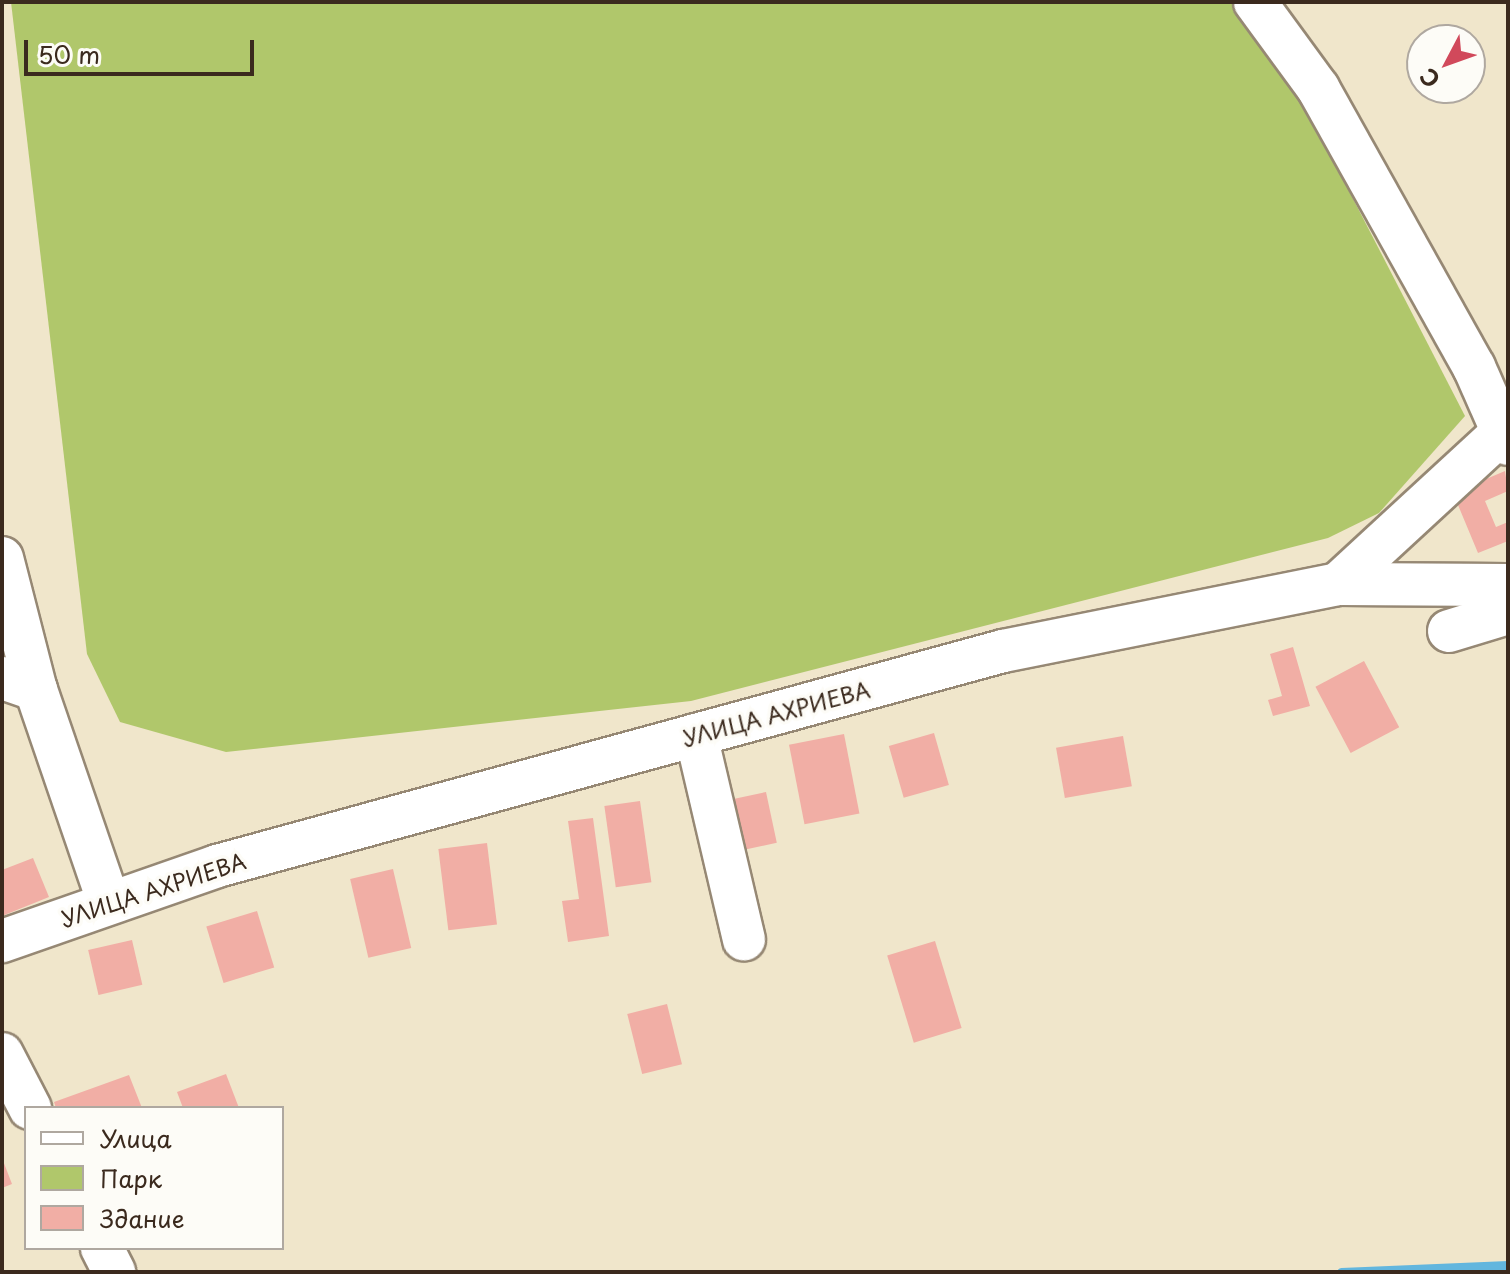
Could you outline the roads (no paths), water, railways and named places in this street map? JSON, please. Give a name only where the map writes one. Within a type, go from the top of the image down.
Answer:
[{"type":"street","points":[[1255,2],[1318,88],[1474,367],[1506,435],[1338,584]]},
{"type":"street","points":[[2,558],[19,684],[108,900]]},
{"type":"street","name":"УЛИЦА АХРИЕВА","points":[[2,941],[108,900],[1003,651],[1338,584],[1508,585]]},
{"type":"street","points":[[1449,631],[1508,613]]},
{"type":"street","points":[[696,735],[744,939]]},
{"type":"street","points":[[2,1054],[29,1106]]},
{"type":"street","points":[[103,1250],[114,1272]]},
{"type":"waterway","points":[[1341,1272],[1508,1265]]}]
